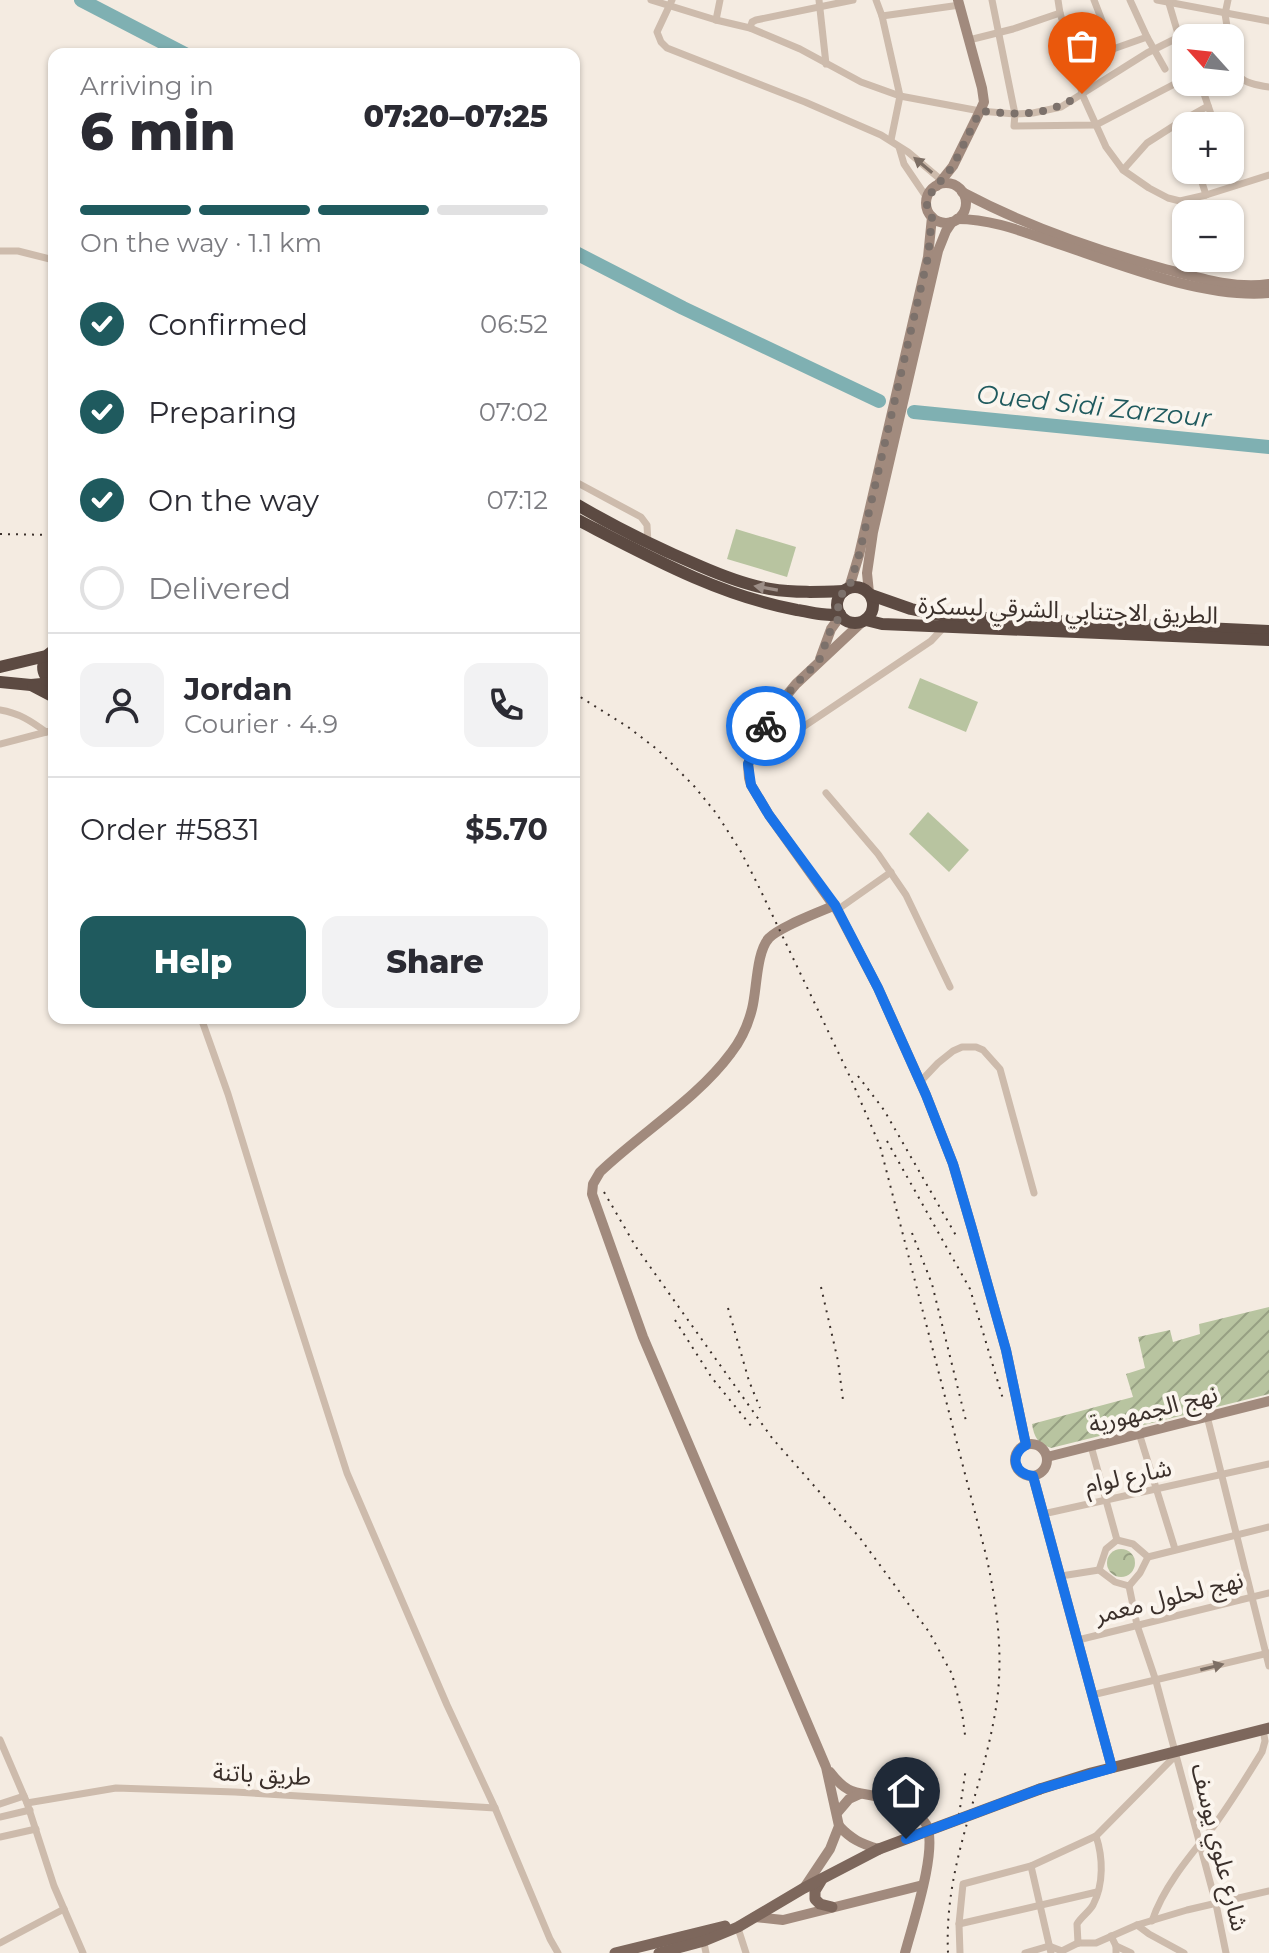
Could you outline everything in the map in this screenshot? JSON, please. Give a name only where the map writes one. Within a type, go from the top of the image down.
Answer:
[{"type":"highway","points":[[580,506],[648,544],[742,583],[768,589],[808,592],[860,587],[870,594],[874,606],[864,621],[853,623],[840,614],[838,599],[846,589]]},
{"type":"highway","points":[[580,521],[642,554],[716,586],[774,605],[826,615],[840,614]]},
{"type":"highway","name":"الطريق الاجتنابي الشرقي لبسكرة","points":[[870,594],[911,609],[944,616],[1269,631]]},
{"type":"highway","name":"الطريق الاجتنابي الشرقي لبسكرة","points":[[864,621],[1269,640]]},
{"type":"highway","points":[[0,667],[48,654]]},
{"type":"highway","points":[[48,656],[43,662],[44,674],[48,678]]},
{"type":"highway","points":[[0,682],[48,684]]},
{"type":"highway","points":[[31,685],[48,694]]},
{"type":"main road","points":[[959,3],[984,102],[953,166],[948,185],[927,198],[927,210],[932,217],[939,222],[981,220],[1004,225],[1134,269],[1200,286],[1236,293],[1269,293]]},
{"type":"main road","points":[[870,594],[867,573],[873,532],[938,251],[946,231],[965,206],[948,185]]},
{"type":"main road","points":[[948,185],[1037,227],[1137,261],[1217,282],[1269,284]]},
{"type":"main road","points":[[846,589],[863,540],[928,257],[932,217]]},
{"type":"main road","points":[[819,661],[840,614]]},
{"type":"main road","points":[[864,621],[819,661],[781,702],[748,764],[751,785],[836,908],[863,957],[920,1082],[953,1164],[1006,1350],[1026,1445]]},
{"type":"main road","points":[[804,1888],[830,1849],[839,1826],[826,1767],[643,1337],[592,1194],[593,1184],[600,1172],[700,1087],[733,1051],[748,1024],[761,955],[769,939],[780,931],[836,908]]},
{"type":"main road","name":"نهج الجمهورية","points":[[1047,1457],[1269,1401]]},
{"type":"main road","points":[[1031,1444],[1041,1447],[1047,1457],[1043,1472],[1033,1476],[1019,1471],[1015,1461],[1017,1451],[1031,1444]]},
{"type":"main road","points":[[1033,1476],[1112,1768]]},
{"type":"main road","points":[[659,1953],[703,1942],[879,1849],[1040,1789],[1266,1728]]},
{"type":"main road","points":[[826,1767],[842,1786],[860,1794],[896,1802],[926,1824],[930,1837],[923,1885],[905,1953]]},
{"type":"main road","points":[[837,1813],[849,1799],[860,1794]]},
{"type":"main road","points":[[839,1826],[859,1843],[879,1849]]},
{"type":"main road","points":[[823,1878],[815,1891],[815,1899],[832,1907]]},
{"type":"main road","points":[[744,1922],[783,1920],[923,1885]]},
{"type":"main road","points":[[615,1953],[703,1942]]},
{"type":"street","points":[[651,0],[750,28],[800,49],[861,82],[900,96],[980,111],[1015,114],[1061,107],[1172,40]]},
{"type":"street","points":[[716,20],[720,0]]},
{"type":"street","points":[[750,28],[756,20],[820,4],[853,0]]},
{"type":"street","points":[[876,0],[900,96],[891,140]]},
{"type":"street","points":[[992,0],[1015,114],[1013,125],[1016,127],[1096,125],[1172,85]]},
{"type":"street","points":[[1058,0],[1082,94],[1106,147],[1123,170],[1172,200],[1183,201],[1269,175]]},
{"type":"street","points":[[1094,0],[1113,49]]},
{"type":"street","points":[[1130,0],[1165,69]]},
{"type":"street","points":[[1157,0],[1269,21]]},
{"type":"street","points":[[1210,0],[1212,11]]},
{"type":"street","points":[[1227,24],[1228,0]]},
{"type":"street","points":[[1169,1],[1175,24]]},
{"type":"street","points":[[670,3],[657,32],[667,48],[805,102],[891,140],[948,185]]},
{"type":"street","points":[[882,16],[959,3]]},
{"type":"street","points":[[820,4],[826,64]]},
{"type":"street","points":[[969,40],[1060,13]]},
{"type":"street","points":[[1068,40],[1105,31]]},
{"type":"street","points":[[1077,69],[1113,49],[1147,37]]},
{"type":"street","points":[[1244,82],[1269,87]]},
{"type":"street","points":[[1205,96],[1210,112]]},
{"type":"street","points":[[1197,112],[1208,106]]},
{"type":"street","points":[[1123,170],[1147,143],[1172,127]]},
{"type":"street","points":[[899,147],[904,164],[927,198]]},
{"type":"street","points":[[1202,184],[1206,195]]},
{"type":"street","points":[[0,251],[18,251],[48,258]]},
{"type":"street","points":[[580,484],[641,517],[647,525],[648,544]]},
{"type":"street","points":[[748,764],[931,641],[945,626]]},
{"type":"street","points":[[0,710],[23,716],[48,730]]},
{"type":"street","points":[[767,724],[769,737],[781,743]]},
{"type":"street","points":[[0,744],[48,732]]},
{"type":"street","points":[[826,793],[891,872],[918,916],[950,987]]},
{"type":"street","points":[[836,908],[891,872]]},
{"type":"street","points":[[203,1024],[347,1473],[558,1953]]},
{"type":"street","points":[[920,1082],[953,1051],[962,1047],[983,1050],[1000,1069],[1034,1193]]},
{"type":"street","points":[[1207,1416],[1269,1666]]},
{"type":"street","points":[[1139,1433],[1175,1549]]},
{"type":"street","points":[[1091,1446],[1117,1540]]},
{"type":"street","name":"شارع لوام","points":[[1043,1514],[1269,1464]]},
{"type":"street","points":[[1061,1576],[1099,1570],[1115,1582],[1129,1586],[1148,1557],[1269,1527]]},
{"type":"street","points":[[1117,1540],[1133,1544],[1148,1557]]},
{"type":"street","points":[[1099,1570],[1106,1549],[1117,1540]]},
{"type":"street","name":"شارع علوي يوسف","points":[[1129,1586],[1137,1625],[1156,1681],[1216,1904],[1226,1953]]},
{"type":"street","name":"نهج لحلول معمر","points":[[1078,1640],[1269,1593]]},
{"type":"street","points":[[1092,1695],[1268,1654]]},
{"type":"street","points":[[1152,1921],[1162,1900],[1262,1752],[1266,1728]]},
{"type":"street","points":[[0,1740],[27,1803],[54,1886],[83,1953]]},
{"type":"street","points":[[960,1953],[963,1884],[1031,1866],[1096,1836],[1176,1753]]},
{"type":"street","name":"طريق باتنة","points":[[0,1804],[27,1803],[116,1788],[495,1808]]},
{"type":"street","name":"طريق باتنة","points":[[0,1817],[27,1803]]},
{"type":"street","points":[[0,1837],[36,1829]]},
{"type":"street","points":[[1078,1943],[1077,1924],[1093,1904],[1097,1892],[1102,1861],[1096,1836]]},
{"type":"street","points":[[1031,1866],[1050,1950]]},
{"type":"street","points":[[1025,1953],[1062,1951],[1137,1925],[1269,1891]]},
{"type":"street","points":[[959,1924],[1097,1892]]},
{"type":"street","points":[[0,1943],[64,1909]]},
{"type":"street","points":[[744,1922],[746,1953]]},
{"type":"street","points":[[1137,1925],[1184,1953]]},
{"type":"street","points":[[1111,1936],[1116,1949],[1131,1953]]},
{"type":"street","points":[[550,1939],[550,1953]]},
{"type":"green space","points":[[736,529],[796,547],[787,577],[727,559]]},
{"type":"green space","points":[[920,678],[978,702],[966,732],[908,708]]},
{"type":"green space","points":[[928,812],[969,850],[949,872],[909,834]]},
{"type":"green space","points":[[1269,1307],[1269,1394],[1051,1448],[1035,1436],[1032,1424],[1133,1397],[1126,1374],[1145,1368],[1138,1337],[1170,1330],[1173,1342],[1200,1334],[1199,1324]]},
{"type":"green space","points":[[1121,1549],[1131,1553],[1135,1563],[1131,1573],[1121,1577],[1111,1573],[1107,1563],[1111,1553]]},
{"type":"waterway","name":"Oued Sidi Zarzour","points":[[81,0],[173,48]]},
{"type":"waterway","name":"Oued Sidi Zarzour","points":[[580,255],[879,401]]},
{"type":"waterway","name":"Oued Sidi Zarzour","points":[[914,412],[1269,447]]},
{"type":"railway","points":[[0,534],[48,535]]},
{"type":"railway","points":[[580,697],[658,750],[716,813],[757,883],[880,1146],[986,1555],[999,1637],[999,1678],[994,1719],[951,1892],[948,1953]]},
{"type":"railway","points":[[858,1076],[884,1110],[958,1239]]},
{"type":"railway","points":[[887,1141],[970,1289],[1003,1399]]},
{"type":"railway","points":[[604,1192],[636,1247],[772,1438],[860,1538],[929,1632],[952,1674],[965,1735]]},
{"type":"railway","points":[[912,1233],[932,1284],[966,1421]]},
{"type":"railway","points":[[821,1287],[838,1361],[843,1400]]},
{"type":"railway","points":[[728,1308],[760,1408]]},
{"type":"railway","points":[[675,1320],[712,1378],[752,1427]]},
{"type":"railway","points":[[959,1815],[966,1768]]},
{"type":"way so far","points":[[766,726],[781,702],[819,661],[831,629],[841,615],[838,599],[849,588],[859,555],[928,257],[932,227],[932,217],[926,206],[929,193],[953,166],[980,111],[1033,113],[1061,107],[1082,94]]},
{"type":"route","points":[[766,726],[748,764],[751,785],[769,815],[835,905],[863,957],[926,1095],[953,1164],[1006,1350],[1021,1418],[1026,1445],[1017,1451],[1016,1466],[1023,1474],[1033,1476],[1112,1768],[1040,1789],[906,1839]]}]
